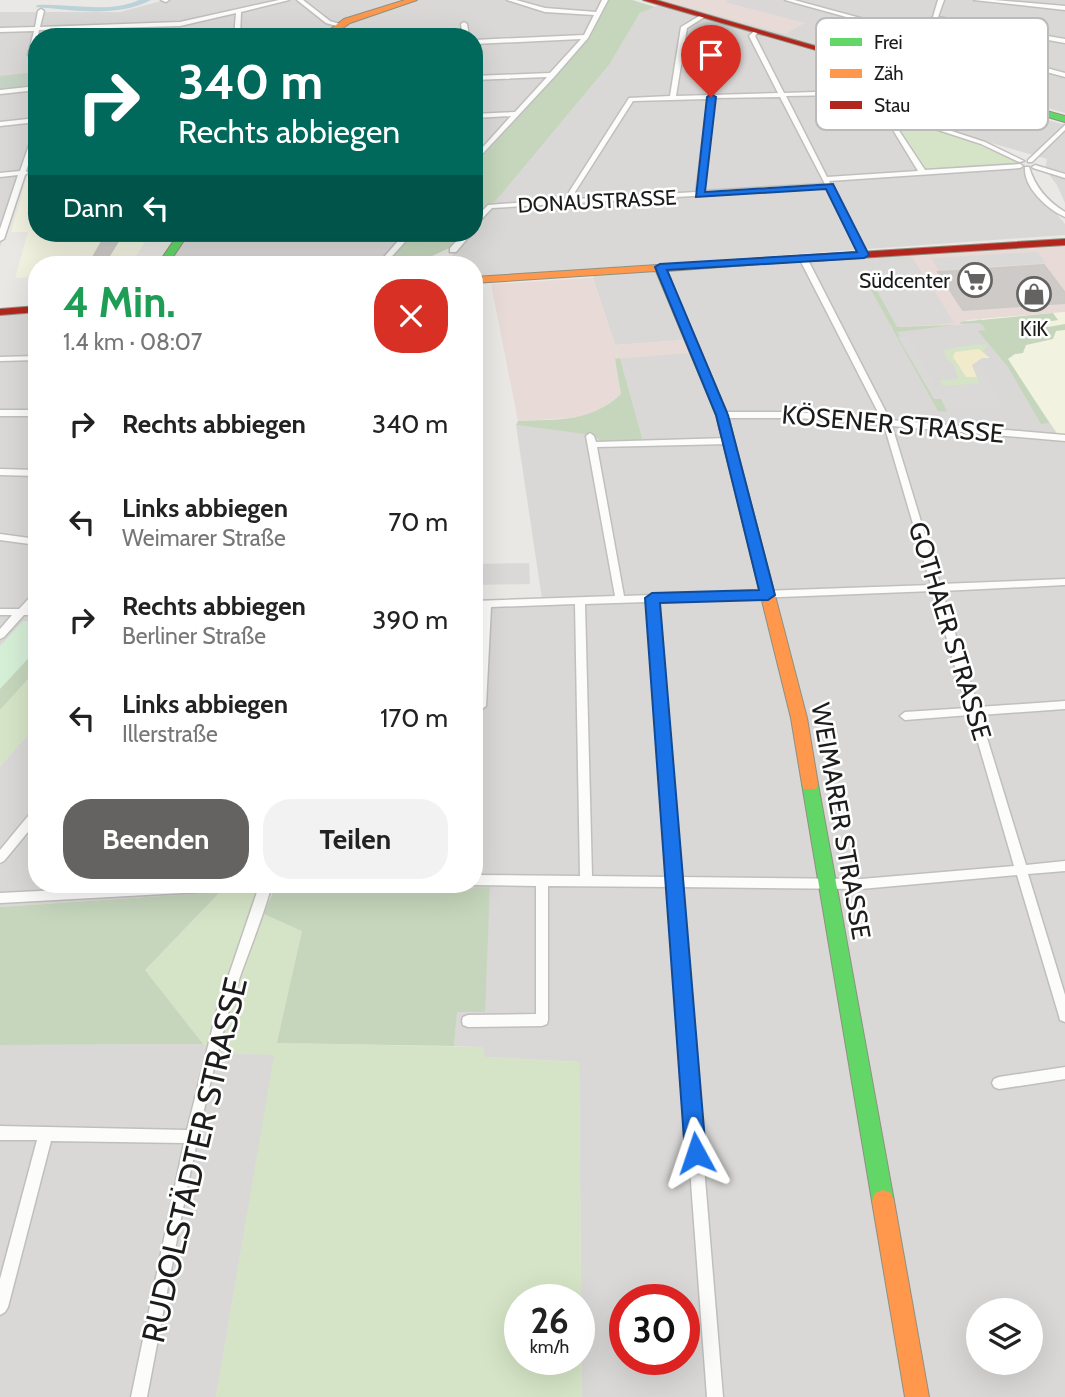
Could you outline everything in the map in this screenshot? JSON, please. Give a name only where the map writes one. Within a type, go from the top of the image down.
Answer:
[{"type":"street","points":[[66,28],[180,24],[286,0]]},
{"type":"street","points":[[300,0],[328,22],[340,25]]},
{"type":"street","points":[[336,28],[413,0]]},
{"type":"street","points":[[510,0],[545,10],[598,15]]},
{"type":"street","points":[[483,151],[586,37],[605,0]]},
{"type":"street","points":[[647,0],[816,48]]},
{"type":"street","points":[[788,0],[855,18]]},
{"type":"street","points":[[935,18],[941,0]]},
{"type":"street","points":[[977,0],[1065,8]]},
{"type":"street","points":[[37,28],[41,11]]},
{"type":"street","points":[[238,28],[239,12]]},
{"type":"street","points":[[673,98],[684,27],[702,16]]},
{"type":"street","points":[[464,24],[465,28]]},
{"type":"street","points":[[0,30],[28,29]]},
{"type":"street","points":[[755,32],[752,36],[864,255]]},
{"type":"street","points":[[483,42],[586,37]]},
{"type":"street","points":[[1048,70],[1065,75]]},
{"type":"street","points":[[483,78],[553,75]]},
{"type":"street","points":[[0,92],[28,89]]},
{"type":"street","points":[[573,201],[572,192],[631,99],[816,94]]},
{"type":"street","points":[[699,195],[711,97]]},
{"type":"street","points":[[483,116],[516,114]]},
{"type":"street","points":[[1048,114],[1065,119]]},
{"type":"street","points":[[0,124],[28,121]]},
{"type":"street","points":[[1065,127],[1027,165],[1027,174],[1031,181],[1055,210],[1065,215]]},
{"type":"street","points":[[896,130],[923,173]]},
{"type":"street","points":[[943,130],[983,143],[1027,165],[1065,176]]},
{"type":"street","points":[[1,235],[28,160]]},
{"type":"street","name":"DONAUSTRASSE","points":[[483,215],[491,206],[699,195],[1027,165]]},
{"type":"street","points":[[0,175],[24,173]]},
{"type":"street","points":[[388,256],[401,242]]},
{"type":"street","points":[[453,250],[460,242]]},
{"type":"street","points":[[483,279],[1065,242]]},
{"type":"street","name":"GOTHAER STRASSE","points":[[803,258],[887,422],[1065,1016]]},
{"type":"street","name":"WEIMARER STRASSE","points":[[660,267],[722,415],[799,718],[917,1397]]},
{"type":"street","points":[[0,312],[28,310]]},
{"type":"street","points":[[0,359],[28,358]]},
{"type":"street","points":[[0,413],[28,413]]},
{"type":"street","name":"KÖSENER STRASSE","points":[[722,415],[798,415],[1065,438]]},
{"type":"street","points":[[620,599],[591,441],[729,441]]},
{"type":"street","points":[[0,472],[28,472]]},
{"type":"street","points":[[0,537],[28,541]]},
{"type":"street","points":[[483,604],[1065,582]]},
{"type":"street","points":[[652,598],[715,1397]]},
{"type":"street","points":[[580,602],[586,881]]},
{"type":"street","points":[[0,635],[28,605]]},
{"type":"street","points":[[0,612],[28,612]]},
{"type":"street","points":[[905,716],[1065,705]]},
{"type":"street","points":[[0,858],[28,824]]},
{"type":"street","points":[[483,880],[827,884],[1021,872],[1065,866]]},
{"type":"street","points":[[468,1021],[542,1020],[542,881]]},
{"type":"street","points":[[0,898],[95,893]]},
{"type":"street","name":"RUDOLSTÄDTER STRASSE","points":[[139,1397],[192,1137],[224,1007],[264,893]]},
{"type":"street","points":[[999,1083],[1065,1073]]},
{"type":"street","points":[[0,1133],[192,1137]]},
{"type":"street","points":[[0,1307],[46,1134]]},
{"type":"shaded area","points":[[165,0],[608,0],[590,37],[483,156],[483,28],[28,28],[28,166],[0,247],[0,12],[120,12]]},
{"type":"shaded area","points":[[607,0],[632,0],[655,7],[640,13],[609,65],[483,216],[483,156],[590,37]]},
{"type":"shaded area","points":[[652,0],[1065,0],[1065,113],[1048,108],[1048,18],[816,18],[816,46]]},
{"type":"shaded area","points":[[661,0],[728,0],[725,2],[805,23],[785,34]]},
{"type":"shaded area","points":[[659,5],[816,51],[816,130],[892,130],[923,174],[1024,168],[1024,174],[1065,224],[1065,235],[483,276],[483,256],[451,256],[463,242],[483,242],[483,216],[609,65],[640,13]]},
{"type":"shaded area","points":[[28,73],[28,88],[0,91],[0,76]]},
{"type":"shaded area","points":[[1048,120],[1065,125],[1065,203],[1057,185],[1045,169],[1047,159],[946,130],[1048,130]]},
{"type":"shaded area","points":[[28,174],[28,232],[11,232]]},
{"type":"shaded area","points":[[28,232],[28,242],[145,242],[136,256],[28,256],[28,277],[15,278]]},
{"type":"shaded area","points":[[181,242],[404,242],[391,256],[171,256]]},
{"type":"shaded area","points":[[404,242],[462,242],[432,256],[391,256]]},
{"type":"shaded area","points":[[1065,246],[1065,312],[966,320],[968,324],[892,329],[866,280],[924,276],[911,256]]},
{"type":"shaded area","points":[[1037,252],[1046,263],[939,270],[931,258]]},
{"type":"shaded area","points":[[911,256],[925,276],[880,278],[892,329],[967,324],[981,319],[1065,440],[1065,1397],[582,1397],[582,1375],[595,1375],[595,1284],[581,1284],[579,1062],[484,1057],[483,1047],[454,1046],[457,1011],[484,1012],[490,887],[483,887],[483,608],[543,606],[516,425],[643,441],[620,358],[690,352],[685,340],[615,345],[593,278],[596,274]]},
{"type":"shaded area","points":[[911,258],[954,323],[897,327],[872,282],[878,282],[876,279],[898,277],[889,260]]},
{"type":"shaded area","points":[[593,278],[615,345],[686,340],[690,353],[615,359],[621,394],[600,410],[584,417],[518,421],[491,284]]},
{"type":"shaded area","points":[[871,290],[877,290],[898,327],[955,325],[897,332],[934,399],[941,399],[947,412],[938,411]]},
{"type":"shaded area","points":[[28,311],[28,599],[12,614],[28,614],[28,632],[0,686],[0,313]]},
{"type":"shaded area","points":[[1065,312],[1065,436],[1058,435],[981,319]]},
{"type":"shaded area","points":[[1053,313],[1058,320],[1039,323],[1048,327],[1065,324],[1065,330],[1056,331],[1053,339],[1026,345],[1023,353],[1008,359],[1049,423],[1041,424],[1008,367],[978,331],[985,330],[983,325],[960,322]]},
{"type":"shaded area","points":[[907,336],[936,386],[980,384],[972,365],[981,365],[1003,407],[946,408],[941,399],[934,399],[898,337]]},
{"type":"shaded area","points":[[620,358],[643,441],[603,442],[592,435],[516,425],[518,421],[573,418],[609,403],[621,394],[615,359]]},
{"type":"shaded area","points":[[529,563],[530,584],[483,585],[483,564]]},
{"type":"shaded area","points":[[28,648],[28,679],[0,710],[0,684]]},
{"type":"shaded area","points":[[28,734],[28,893],[207,893],[0,907],[0,766]]},
{"type":"shaded area","points":[[483,887],[490,887],[485,1012],[457,1012],[454,1046],[277,1043],[302,931],[264,914],[272,893],[483,893]]},
{"type":"shaded area","points":[[219,893],[145,970],[203,1044],[0,1045],[0,907]]},
{"type":"shaded area","points":[[203,1044],[223,1053],[275,1054],[216,1397],[0,1397],[0,1045]]},
{"type":"green space","points":[[900,130],[934,130],[985,147],[1017,163],[1017,165],[927,171]]},
{"type":"green space","points":[[978,344],[988,345],[984,351],[955,352],[953,357],[966,377],[977,377],[980,384],[943,386],[940,380],[958,379],[944,350]]},
{"type":"green space","points":[[23,621],[28,621],[28,659],[0,689],[0,646]]},
{"type":"green space","points":[[28,679],[28,734],[0,766],[0,710]]},
{"type":"green space","points":[[219,893],[272,893],[268,900],[302,931],[278,1043],[483,1047],[484,1057],[579,1062],[581,1284],[504,1284],[504,1375],[582,1375],[582,1397],[216,1397],[274,1055],[223,1053],[203,1044],[145,970]]},
{"type":"sand","points":[[979,349],[990,358],[982,358],[972,365],[977,377],[966,377],[953,357],[955,352]]},
{"type":"water","points":[[151,0],[138,6],[109,11],[36,7],[115,6]]},
{"type":"building","points":[[102,242],[117,242],[109,256],[94,256]]},
{"type":"building","name":"Südcenter","points":[[1044,265],[1065,293],[1065,303],[963,310],[938,272]]},
{"type":"traffic: fast","points":[[1048,114],[1065,119]]},
{"type":"traffic: fast","points":[[168,256],[178,242]]},
{"type":"traffic: fast","points":[[810,784],[883,1201]]},
{"type":"traffic: slow","points":[[337,28],[347,21],[413,0]]},
{"type":"traffic: slow","points":[[483,279],[812,258]]},
{"type":"traffic: slow","points":[[660,267],[722,415],[799,718],[810,784]]},
{"type":"traffic: slow","points":[[883,1201],[917,1397]]},
{"type":"traffic: jam","points":[[647,0],[816,48]]},
{"type":"traffic: jam","points":[[812,258],[1065,242]]},
{"type":"traffic: jam","points":[[0,312],[28,310]]},
{"type":"place","name":"Südcenter","points":[[975,280]]},
{"type":"place","name":"KiK","points":[[1034,294]]},
{"type":"route","points":[[696,1153],[652,598],[768,595],[722,415],[660,267],[864,255],[830,186],[699,195],[711,97]]}]
